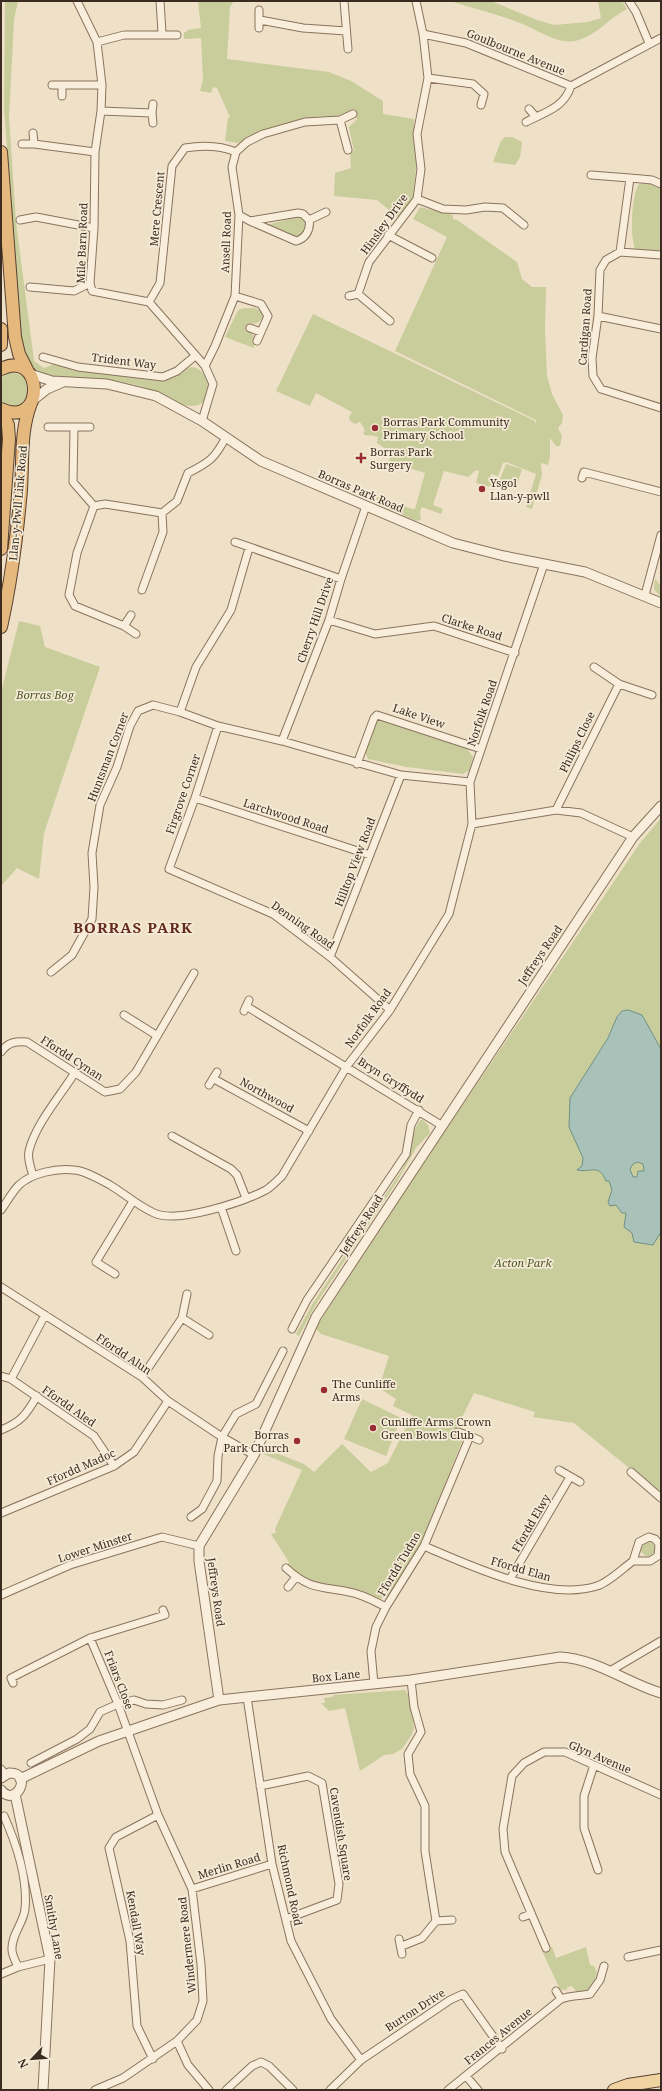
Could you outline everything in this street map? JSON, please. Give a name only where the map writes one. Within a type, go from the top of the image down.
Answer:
[{"type":"highway","points":[[1,152],[15,337],[19,354],[29,373]]},
{"type":"highway","points":[[1,329],[1,345]]},
{"type":"highway","points":[[1,369],[16,366],[29,373]]},
{"type":"highway","name":"Llan-y-Pwll Link Road","points":[[1,627],[12,568],[18,523],[23,431],[35,387],[29,373]]},
{"type":"highway","points":[[1,410],[13,412],[20,411],[32,402]]},
{"type":"highway","name":"Llan-y-Pwll Link Road","points":[[1,410],[8,425],[9,439],[1,549]]},
{"type":"main road","points":[[614,2090],[628,2085],[661,2080]]},
{"type":"street","name":"Mile Barn Road","points":[[77,1],[97,42],[102,85],[101,111],[95,152],[94,228],[90,283],[92,291],[149,302]]},
{"type":"street","points":[[160,1],[162,34]]},
{"type":"street","points":[[344,1],[348,49]]},
{"type":"street","name":"Hinsley Drive","points":[[358,294],[369,262],[388,235],[401,222],[417,199],[421,169],[417,134],[428,78],[423,34],[416,1]]},
{"type":"street","points":[[629,1],[636,12],[649,43]]},
{"type":"street","points":[[259,10],[259,28]]},
{"type":"street","points":[[260,20],[303,28],[346,31]]},
{"type":"street","name":"Goulbourne Avenue","points":[[423,34],[466,43],[571,86],[649,43],[661,38]]},
{"type":"street","points":[[97,42],[124,35],[177,35]]},
{"type":"street","points":[[428,78],[473,84],[484,94],[481,105]]},
{"type":"street","points":[[62,84],[62,96]]},
{"type":"street","points":[[52,85],[102,85]]},
{"type":"street","points":[[526,122],[561,104],[567,97],[571,86]]},
{"type":"street","points":[[153,104],[153,123]]},
{"type":"street","points":[[529,109],[536,117]]},
{"type":"street","points":[[101,111],[152,113]]},
{"type":"street","points":[[236,152],[247,142],[263,134],[305,122],[340,120],[353,114]]},
{"type":"street","points":[[340,120],[348,150]]},
{"type":"street","points":[[33,133],[34,144]]},
{"type":"street","points":[[22,144],[34,144],[95,152]]},
{"type":"street","name":"Mere Crescent","points":[[149,302],[160,283],[172,166],[185,148],[198,146],[222,146],[236,152]]},
{"type":"street","name":"Ansell Road","points":[[205,366],[215,346],[235,296],[240,216],[232,167],[236,152]]},
{"type":"street","points":[[591,175],[652,180],[661,184]]},
{"type":"street","points":[[630,178],[620,252],[661,255]]},
{"type":"street","points":[[417,199],[443,209],[466,210],[485,206],[503,208],[524,225]]},
{"type":"street","points":[[309,220],[326,212]]},
{"type":"street","points":[[240,216],[250,221],[296,241],[303,238],[309,230],[309,220],[303,214],[298,213],[250,221]]},
{"type":"street","points":[[20,220],[36,218],[94,228]]},
{"type":"street","points":[[388,235],[432,258]]},
{"type":"street","name":"Cardigan Road","points":[[620,252],[606,260],[600,270],[598,316],[592,358],[593,376],[601,389],[661,408]]},
{"type":"street","points":[[30,287],[74,291],[90,283]]},
{"type":"street","points":[[349,296],[358,294],[390,321]]},
{"type":"street","points":[[235,296],[261,304],[268,316],[257,341]]},
{"type":"street","points":[[149,302],[205,366],[213,384],[202,421]]},
{"type":"street","points":[[598,316],[661,329]]},
{"type":"street","points":[[250,328],[261,332]]},
{"type":"street","name":"Trident Way","points":[[44,357],[78,366],[163,377],[177,371],[195,356]]},
{"type":"street","name":"Borras Park Road","points":[[29,373],[63,382],[108,384],[142,392],[172,404],[202,421],[245,452],[261,461],[453,543],[504,556],[585,572],[645,595],[661,603]]},
{"type":"street","name":"Borras Park Road","points":[[32,402],[47,389],[63,382]]},
{"type":"street","points":[[48,426],[74,428],[90,427]]},
{"type":"street","points":[[74,428],[73,482],[94,506]]},
{"type":"street","points":[[94,506],[105,504],[162,513],[177,501],[188,473],[216,456],[226,437]]},
{"type":"street","points":[[584,471],[661,492]]},
{"type":"street","points":[[94,506],[77,553],[69,595],[75,606],[124,626],[136,634]]},
{"type":"street","name":"Cherry Hill Drive","points":[[282,741],[329,620],[341,579],[366,506]]},
{"type":"street","points":[[142,590],[163,532],[162,513]]},
{"type":"street","points":[[645,595],[661,535]]},
{"type":"street","points":[[235,542],[341,579]]},
{"type":"street","points":[[180,712],[196,666],[231,610],[249,548]]},
{"type":"street","name":"Norfolk Road","points":[[1,1210],[19,1186],[33,1176],[66,1170],[84,1172],[110,1185],[155,1214],[179,1216],[221,1207],[267,1190],[282,1176],[347,1066],[390,1010],[449,914],[472,824],[470,782],[544,564]]},
{"type":"street","points":[[124,626],[131,614]]},
{"type":"street","name":"Clarke Road","points":[[329,620],[375,634],[434,626],[515,653]]},
{"type":"street","points":[[594,667],[618,684],[653,696]]},
{"type":"street","name":"Philips Close","points":[[556,810],[618,684]]},
{"type":"street","name":"Huntsman Corner","points":[[52,972],[72,955],[92,919],[94,887],[92,853],[100,805],[117,767],[138,711],[153,705],[180,712],[218,726],[282,741],[401,776],[470,782]]},
{"type":"street","name":"Lake View","points":[[357,764],[374,718],[377,715],[481,749]]},
{"type":"street","name":"Firgrove Corner","points":[[169,870],[195,798],[218,726]]},
{"type":"street","name":"Hilltop View Road","points":[[330,957],[401,776]]},
{"type":"street","name":"Larchwood Road","points":[[195,798],[370,855]]},
{"type":"street","name":"Jeffreys Road","points":[[219,1700],[198,1561],[199,1546],[254,1455],[316,1317],[441,1125],[634,837],[661,806]]},
{"type":"street","points":[[472,824],[556,810],[581,813],[634,837]]},
{"type":"street","name":"Denning Road","points":[[169,870],[273,914],[330,957],[390,1010]]},
{"type":"street","name":"Ffordd Cynan","points":[[1,1052],[4,1047],[15,1041],[27,1042],[74,1074],[104,1092],[120,1088],[136,1072],[156,1035],[194,973]]},
{"type":"street","name":"Bryn Gryffydd","points":[[246,1006],[347,1066],[441,1125]]},
{"type":"street","points":[[124,1015],[156,1035]]},
{"type":"street","points":[[33,1176],[29,1162],[29,1152],[41,1125],[74,1074]]},
{"type":"street","name":"Northwood","points":[[213,1079],[309,1131]]},
{"type":"street","name":"Jeffreys Road","points":[[292,1329],[307,1300],[406,1154],[411,1126],[419,1110]]},
{"type":"street","points":[[172,1136],[231,1169],[237,1175],[246,1198]]},
{"type":"street","points":[[175,1148],[180,1141]]},
{"type":"street","points":[[96,1262],[133,1201]]},
{"type":"street","points":[[221,1207],[236,1251]]},
{"type":"street","points":[[89,1258],[115,1274]]},
{"type":"street","name":"Ffordd Alun","points":[[1,1286],[142,1377],[168,1401],[222,1437],[254,1455]]},
{"type":"street","points":[[142,1377],[182,1318],[187,1294]]},
{"type":"street","points":[[11,1379],[45,1315]]},
{"type":"street","points":[[182,1318],[209,1336]]},
{"type":"street","points":[[191,1517],[202,1508],[217,1481],[218,1456],[222,1437],[236,1414],[256,1404],[283,1351]]},
{"type":"street","name":"Ffordd Aled","points":[[1,1376],[11,1379],[94,1436],[114,1466]]},
{"type":"street","points":[[1,1430],[17,1424],[26,1414],[37,1396]]},
{"type":"street","name":"Ffordd Madoc","points":[[1,1513],[114,1466],[134,1452],[168,1401]]},
{"type":"street","points":[[458,1432],[479,1440]]},
{"type":"street","name":"Ffordd Tudno","points":[[374,1684],[371,1651],[376,1627],[386,1607],[424,1546],[470,1436]]},
{"type":"street","points":[[559,1470],[580,1482]]},
{"type":"street","points":[[631,1472],[661,1498]]},
{"type":"street","name":"Ffordd Elwy","points":[[510,1580],[570,1477]]},
{"type":"street","name":"Lower Minster","points":[[1,1596],[70,1565],[162,1537],[199,1546]]},
{"type":"street","points":[[645,1537],[652,1537],[657,1541],[660,1548],[658,1556],[653,1560],[646,1561],[633,1561],[636,1549],[638,1542],[645,1537]]},
{"type":"street","name":"Ffordd Elan","points":[[424,1546],[510,1580],[549,1589],[570,1591],[598,1585],[633,1561]]},
{"type":"street","points":[[636,1549],[639,1557],[646,1561]]},
{"type":"street","points":[[286,1568],[296,1577],[315,1587],[350,1592],[372,1599],[386,1607]]},
{"type":"street","points":[[288,1587],[296,1577]]},
{"type":"street","points":[[11,1677],[90,1638],[166,1615]]},
{"type":"street","name":"Friars Close","points":[[90,1638],[118,1704],[127,1732]]},
{"type":"street","points":[[610,1671],[661,1641]]},
{"type":"street","name":"Box Lane","points":[[20,1779],[99,1740],[127,1732],[219,1700],[411,1680],[560,1657],[575,1658],[661,1693]]},
{"type":"street","points":[[411,1680],[414,1707],[421,1732],[408,1754],[410,1774],[424,1806],[425,1851],[436,1921]]},
{"type":"street","name":"Richmond Road","points":[[247,1697],[272,1864],[290,1941],[331,2019],[362,2060]]},
{"type":"street","points":[[31,1763],[77,1739],[90,1729],[100,1712],[118,1704],[134,1700],[146,1704],[163,1705],[182,1700]]},
{"type":"street","name":"Windermere Road","points":[[95,2090],[123,2078],[177,2042],[197,2020],[203,2001],[201,1964],[192,1889],[158,1815],[127,1732]]},
{"type":"street","name":"Glyn Avenue","points":[[546,1948],[505,1852],[503,1829],[512,1776],[524,1763],[544,1752],[565,1752],[661,1795]]},
{"type":"street","points":[[594,1765],[584,1796],[584,1828],[598,1864]]},
{"type":"street","points":[[1,1790],[9,1795],[15,1794],[22,1786],[20,1779],[12,1773],[2,1774]]},
{"type":"street","name":"Cavendish Square","points":[[260,1786],[308,1776],[322,1783],[339,1884],[337,1900],[286,1919]]},
{"type":"street","name":"Smithy Lane","points":[[15,1794],[50,1959],[43,2090]]},
{"type":"street","name":"Kendall Way","points":[[153,2059],[137,2026],[130,1941],[109,1848],[116,1837],[158,1815]]},
{"type":"street","points":[[4,1816],[13,1837],[24,1885],[25,1910],[15,1935],[12,1950],[18,1967]]},
{"type":"street","name":"Merlin Road","points":[[192,1889],[272,1864]]},
{"type":"street","points":[[523,1917],[531,1914]]},
{"type":"street","points":[[399,1939],[402,1950],[422,1938],[436,1921],[452,1920]]},
{"type":"street","points":[[628,1957],[661,1950]]},
{"type":"street","points":[[1,1974],[18,1967],[50,1959]]},
{"type":"street","points":[[556,1991],[562,1999],[570,1995],[578,1997],[590,1994],[600,1980],[604,1966]]},
{"type":"street","name":"Burton Drive","points":[[330,2090],[362,2060],[450,2000],[462,1994],[502,2049]]},
{"type":"street","name":"Frances Avenue","points":[[448,2090],[502,2049],[562,1999]]},
{"type":"street","points":[[177,2042],[188,2065],[209,2090]]},
{"type":"street","points":[[226,2090],[252,2066],[261,2062],[269,2066],[293,2090]]},
{"type":"street","points":[[466,2076],[478,2090]]},
{"type":"green space","points":[[5,1],[18,1],[14,20],[9,117],[16,222],[34,361],[44,368],[55,364],[89,372],[154,380],[163,379],[191,367],[197,369],[203,374],[210,384],[206,399],[201,404],[193,406],[182,405],[146,388],[117,381],[103,379],[62,379],[43,375],[35,370],[27,360],[21,341],[4,108]]},
{"type":"green space","points":[[198,1],[234,1],[230,7],[227,59],[329,72],[351,81],[383,101],[383,114],[414,119],[414,142],[417,158],[413,197],[399,218],[377,200],[334,196],[335,173],[351,168],[350,152],[354,151],[349,127],[357,119],[354,111],[338,116],[313,117],[295,121],[250,136],[239,143],[225,141],[228,118],[230,117],[217,88],[213,87],[211,93],[200,91],[203,80],[201,38],[184,39],[184,32],[187,32],[187,30],[201,28]]},
{"type":"green space","points":[[450,1],[491,1],[537,20],[554,25],[588,22],[601,18],[598,1],[622,1],[627,9],[589,36],[575,41],[568,41],[547,36],[527,26],[495,14]]},
{"type":"green space","points":[[505,137],[512,137],[522,142],[520,157],[515,165],[493,162],[501,141]]},
{"type":"green space","points":[[639,184],[651,184],[661,188],[661,249],[659,251],[635,249],[633,243],[632,216],[634,198]]},
{"type":"green space","points":[[420,207],[453,215],[453,219],[457,220],[517,262],[522,279],[532,287],[546,287],[545,330],[547,376],[552,394],[563,415],[562,423],[558,428],[562,436],[560,446],[556,446],[550,438],[550,456],[548,465],[541,463],[542,475],[532,509],[526,507],[536,474],[506,462],[503,463],[498,476],[491,474],[489,482],[495,484],[494,488],[476,483],[479,471],[476,470],[468,477],[444,471],[433,505],[443,509],[441,514],[422,507],[420,512],[421,520],[416,521],[377,504],[376,496],[415,509],[425,473],[389,462],[390,459],[388,453],[377,443],[378,437],[363,434],[365,430],[360,422],[355,424],[350,421],[349,417],[352,412],[316,393],[310,406],[276,391],[313,314],[535,421],[536,425],[536,420],[395,351],[447,237],[413,219]]},
{"type":"green space","points":[[299,216],[306,220],[307,227],[303,235],[297,238],[267,225]]},
{"type":"green space","points":[[255,308],[263,312],[264,316],[261,320],[254,324],[249,323],[247,328],[254,337],[254,348],[225,337],[238,310]]},
{"type":"green space","points":[[8,373],[19,374],[26,379],[29,386],[25,401],[19,405],[11,406],[1,401],[1,378]]},
{"type":"green space","points":[[506,464],[522,469],[517,485],[500,479]]},
{"type":"green space","points":[[655,579],[661,586],[661,597],[654,589]]},
{"type":"green space","name":"Borras Bog","points":[[19,621],[40,626],[45,647],[100,667],[44,833],[39,879],[17,868],[1,886],[1,692]]},
{"type":"green space","points":[[382,720],[469,748],[468,750],[473,757],[470,770],[463,774],[407,767],[368,759],[365,752],[376,722]]},
{"type":"green space","name":"Acton Park","points":[[661,818],[661,1494],[574,1423],[533,1417],[535,1412],[474,1393],[454,1434],[463,1439],[421,1544],[389,1596],[380,1599],[362,1591],[321,1585],[299,1575],[287,1566],[289,1562],[271,1534],[276,1533],[275,1529],[302,1470],[261,1453],[263,1448],[304,1464],[314,1472],[342,1444],[371,1472],[388,1463],[412,1415],[393,1406],[396,1399],[379,1388],[389,1356],[321,1334],[317,1330],[317,1326],[418,1171],[640,843]]},
{"type":"green space","points":[[422,1119],[428,1125],[430,1133],[416,1148],[398,1180],[316,1304],[299,1336],[296,1334],[313,1303],[402,1170],[413,1134]]},
{"type":"green space","name":"Cunliffe Arms Crown Green Bowls Club","points":[[362,1399],[401,1418],[386,1456],[344,1439]]},
{"type":"green space","points":[[648,1542],[653,1544],[655,1549],[653,1554],[648,1556],[643,1554],[641,1549],[643,1544]]},
{"type":"green space","points":[[405,1690],[409,1696],[414,1728],[412,1734],[402,1749],[393,1754],[384,1755],[360,1771],[345,1708],[329,1711],[321,1703],[325,1703],[324,1698],[333,1697],[333,1695]]},
{"type":"green space","points":[[552,1947],[556,1958],[586,1947],[590,1965],[594,1966],[597,1973],[593,1986],[589,1990],[577,1992],[572,1986],[567,1987],[567,1990],[560,1989],[542,1951]]},
{"type":"water","points":[[628,1010],[642,1015],[661,1049],[661,1232],[653,1245],[634,1242],[632,1233],[624,1227],[626,1213],[622,1213],[616,1205],[610,1206],[608,1202],[612,1190],[609,1181],[606,1181],[600,1172],[597,1170],[577,1170],[582,1166],[583,1158],[569,1127],[570,1098],[608,1038],[617,1017],[622,1011]],"holes":[[[638,1162],[643,1164],[644,1171],[638,1171],[637,1177],[633,1177],[630,1169],[633,1164]]]},
{"type":"place","name":"Borras Park Community Primary School","points":[[375,428]]},
{"type":"place","name":"Borras Park Surgery","points":[[361,458]]},
{"type":"place","name":"Ysgol Llan-y-pwll","points":[[482,489]]},
{"type":"place","name":"The Cunliffe Arms","points":[[324,1390]]},
{"type":"place","name":"Cunliffe Arms Crown Green Bowls Club","points":[[373,1428]]},
{"type":"place","name":"Borras Park Church","points":[[297,1441]]},
{"type":"district","name":"BORRAS PARK","points":[[133,928]]}]
